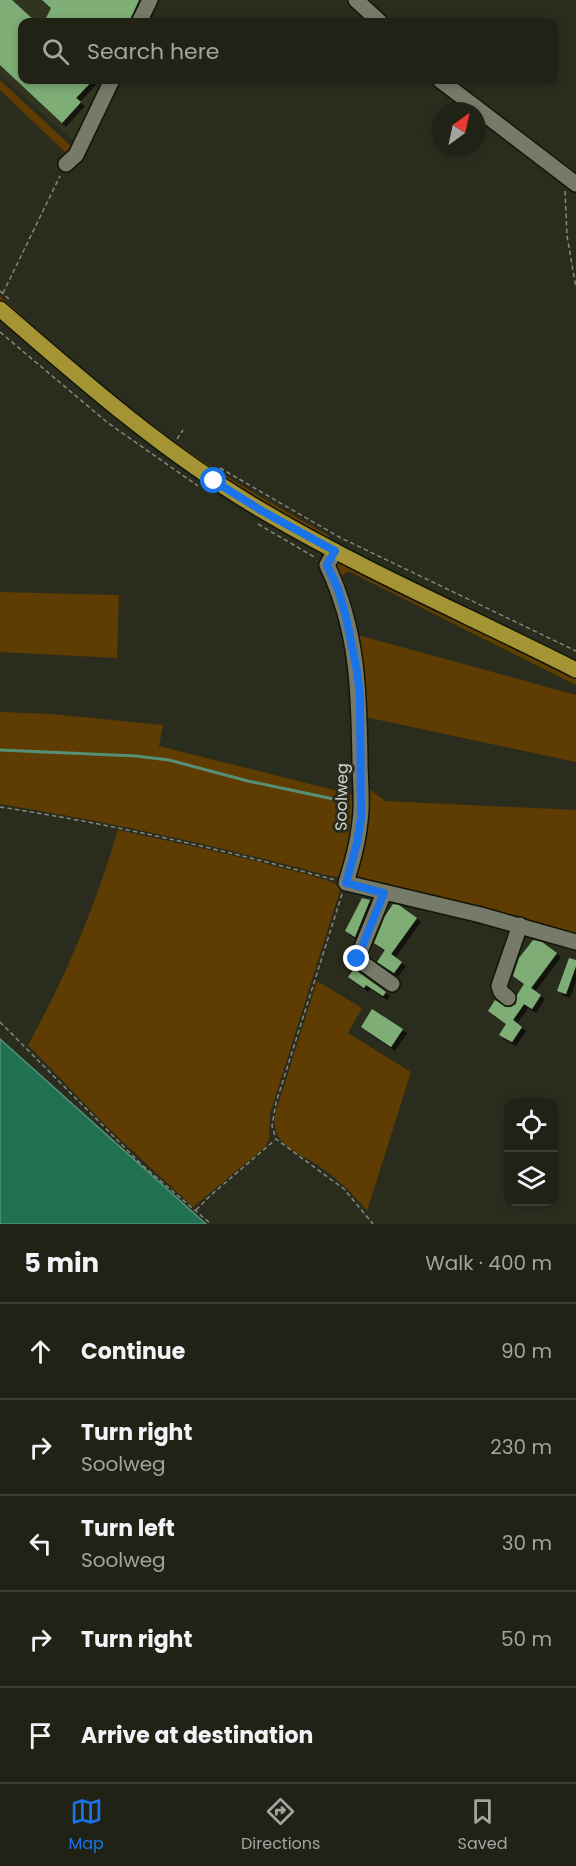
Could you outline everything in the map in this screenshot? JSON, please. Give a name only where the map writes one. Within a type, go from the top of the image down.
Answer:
[{"type":"main road","points":[[6,305],[100,396],[155,440],[262,511],[335,551],[576,670]]},
{"type":"street","points":[[141,18],[150,0]]},
{"type":"street","points":[[356,0],[376,18]]},
{"type":"street","points":[[66,164],[76,155],[110,84]]},
{"type":"street","points":[[445,84],[571,181]]},
{"type":"street","name":"Soolweg","points":[[335,551],[327,565],[338,589],[346,617],[360,696],[361,818],[346,883]]},
{"type":"street","points":[[346,883],[576,942]]},
{"type":"street","points":[[384,893],[357,959],[392,984]]},
{"type":"street","points":[[508,998],[501,992],[499,986],[520,926]]},
{"type":"path","points":[[3,294],[66,164]]},
{"type":"path","points":[[571,181],[564,211],[576,288]]},
{"type":"path","points":[[0,291],[6,305]]},
{"type":"path","points":[[177,440],[183,430]]},
{"type":"path","points":[[218,466],[258,492],[341,538],[576,651]]},
{"type":"path","points":[[0,807],[69,817],[210,847],[346,883],[276,1103],[272,1126],[276,1139],[344,1189],[374,1224]]},
{"type":"path","points":[[0,1022],[142,1165],[211,1224]]},
{"type":"path","points":[[195,1211],[276,1139]]},
{"type":"shaded area","points":[[0,0],[156,0],[147,18],[18,18],[18,84],[115,84],[77,144],[0,75]]},
{"type":"shaded area","points":[[0,80],[71,146],[68,155],[0,90]]},
{"type":"shaded area","points":[[0,296],[92,378],[150,424],[215,469],[328,535],[329,541],[222,479],[90,381],[0,302]]},
{"type":"shaded area","points":[[337,559],[576,677],[576,685],[348,571],[339,578],[332,568]]},
{"type":"shaded area","points":[[0,592],[119,595],[117,658],[0,652]]},
{"type":"shaded area","points":[[354,634],[576,695],[576,762],[366,719]]},
{"type":"shaded area","points":[[0,712],[51,714],[163,725],[159,746],[354,795],[353,835],[341,877],[125,827],[0,804]]},
{"type":"shaded area","points":[[368,788],[385,801],[576,810],[576,938],[359,879],[356,876]]},
{"type":"shaded area","points":[[118,830],[326,880],[339,886],[340,890],[270,1114],[269,1140],[263,1149],[193,1207],[108,1128],[28,1045],[79,940]]},
{"type":"shaded area","points":[[317,981],[362,1008],[348,1033],[411,1072],[367,1211],[352,1194],[322,1168],[285,1145],[276,1130],[277,1109]]},
{"type":"shaded area","points":[[0,1039],[206,1224],[0,1224]]},
{"type":"building","points":[[0,0],[12,0],[32,18],[18,18],[18,82],[0,65]]},
{"type":"building","points":[[42,0],[139,0],[131,18],[46,18],[51,8]]},
{"type":"building","points":[[20,84],[89,84],[76,98],[81,102],[62,123]]},
{"type":"building","points":[[362,898],[370,900],[355,937],[345,931]]},
{"type":"building","points":[[393,904],[399,905],[417,918],[391,954],[402,962],[394,973],[377,962],[385,950],[374,943],[385,916]]},
{"type":"building","points":[[533,940],[542,942],[557,953],[531,988],[541,995],[532,1009],[524,1004],[513,1020],[522,1027],[512,1042],[499,1035],[506,1024],[488,1011],[495,1000],[506,1007],[516,1004],[517,995],[524,984],[513,976],[519,958]]},
{"type":"building","points":[[569,958],[576,960],[576,966],[566,994],[557,991]]},
{"type":"building","points":[[354,969],[386,992],[383,996],[366,985],[364,988],[348,977]]},
{"type":"building","points":[[372,1009],[403,1029],[391,1047],[361,1027]]},
{"type":"waterway","points":[[0,750],[136,756],[169,760],[248,781],[348,802]]},
{"type":"route","points":[[214,481],[262,511],[335,551],[327,565],[338,589],[346,617],[360,696],[361,818],[346,883],[384,893],[357,959]]}]
